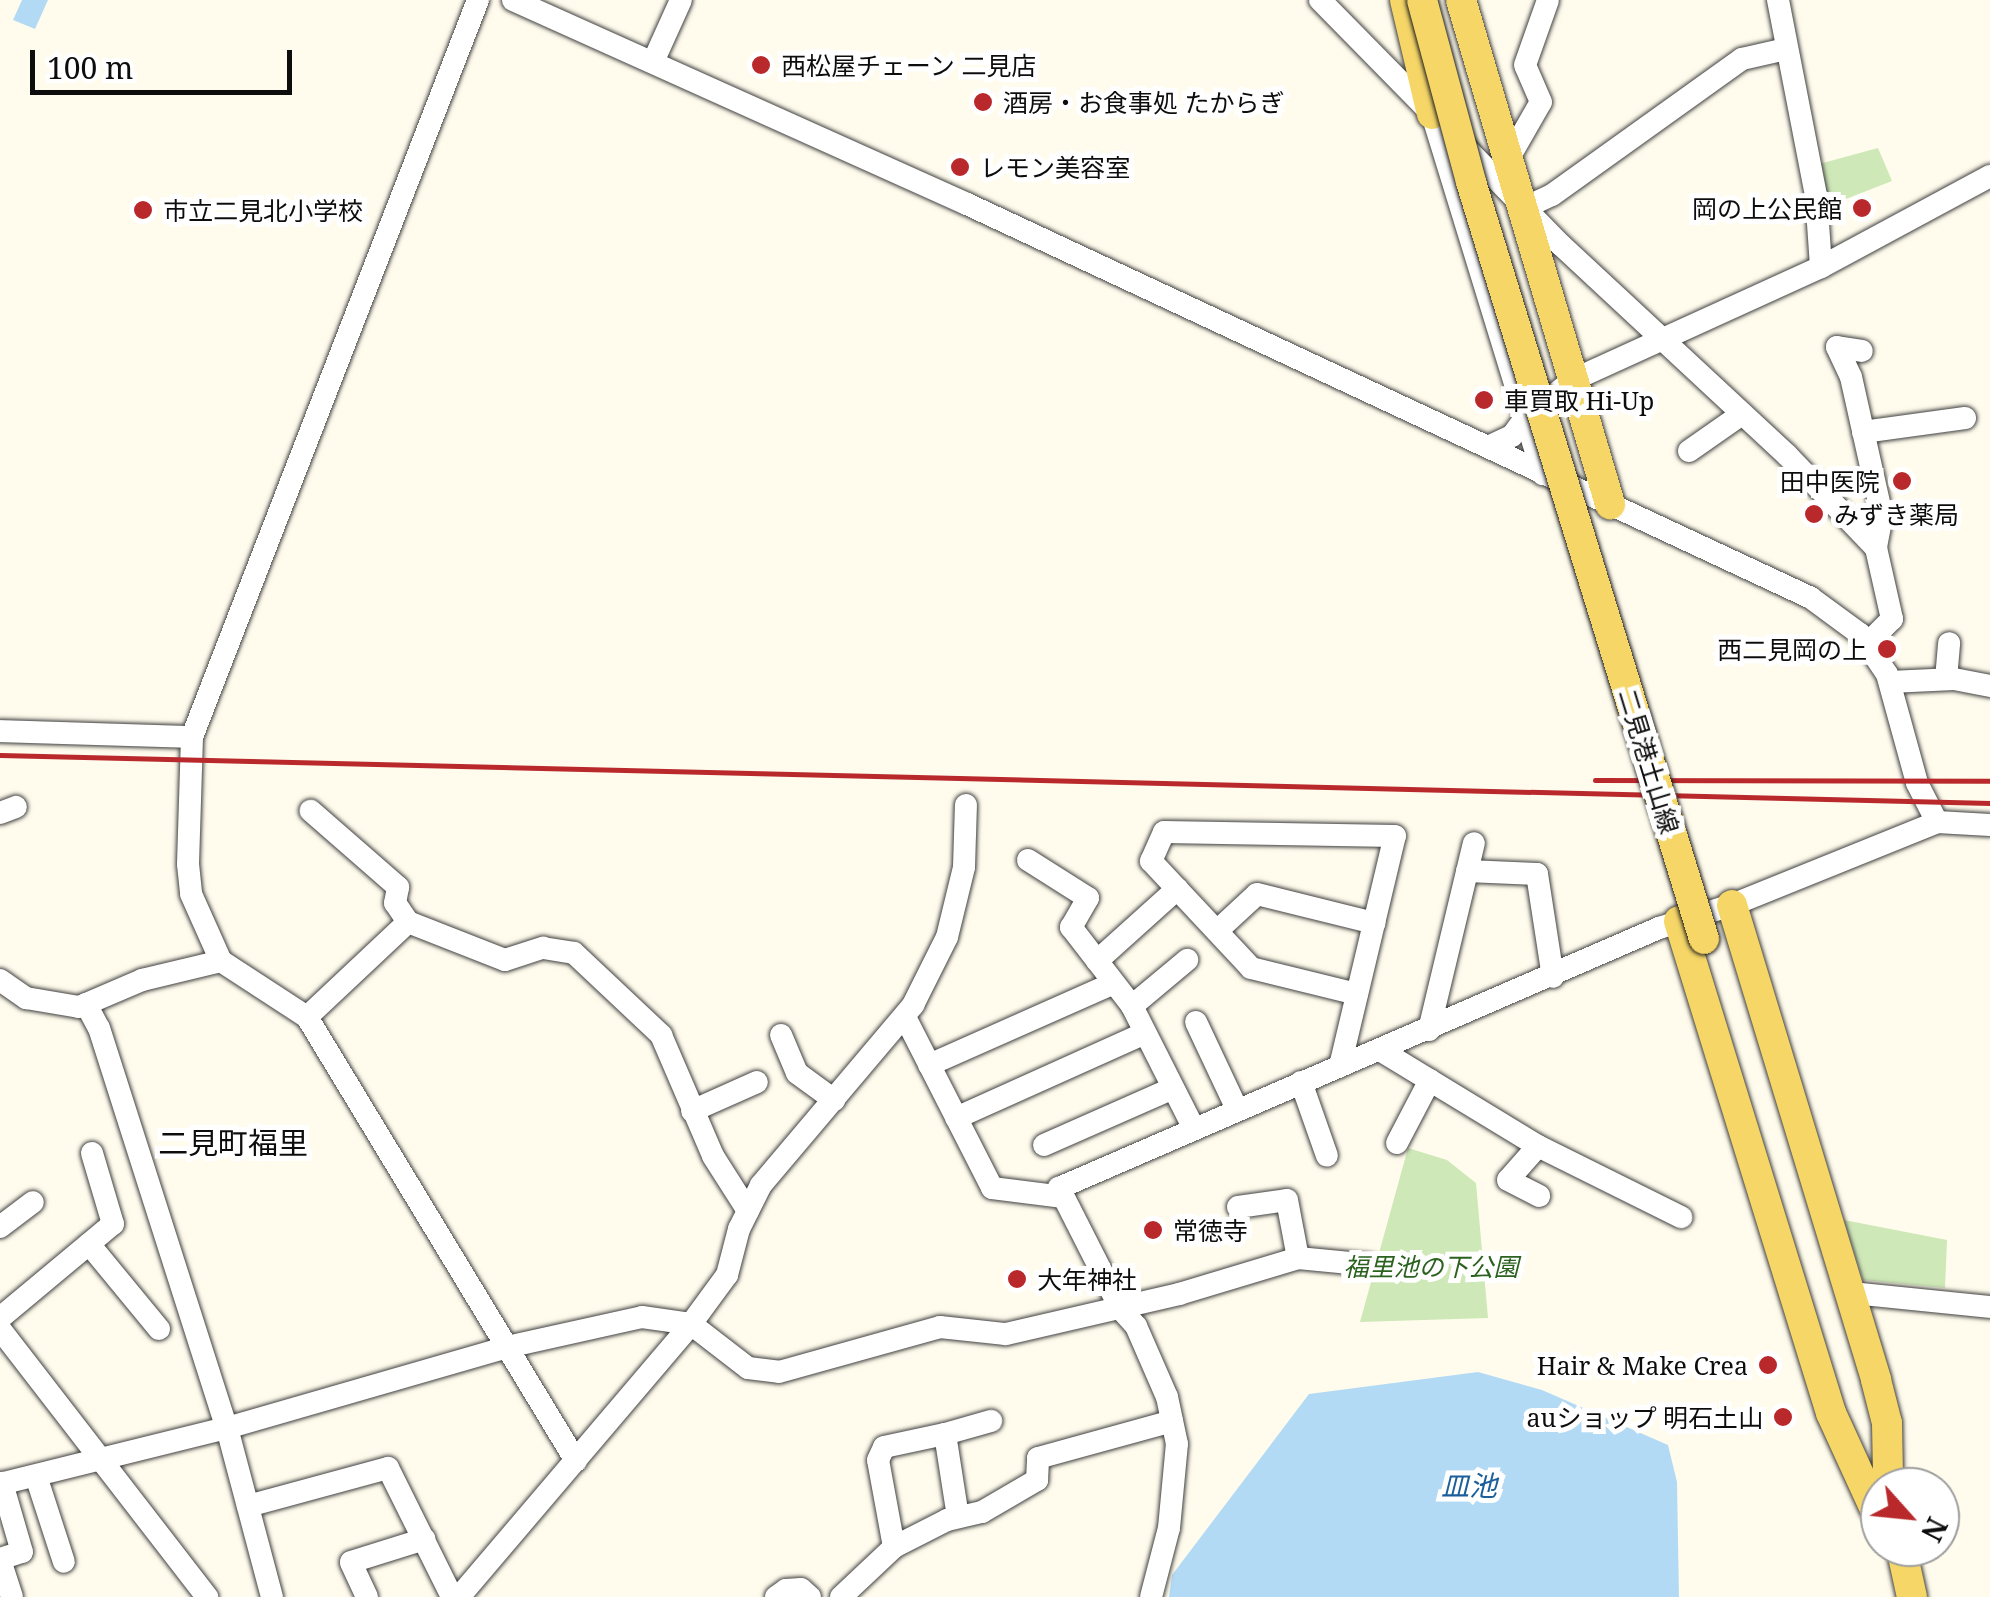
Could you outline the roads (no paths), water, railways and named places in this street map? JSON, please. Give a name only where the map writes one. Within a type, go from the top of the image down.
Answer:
[{"type":"main road","points":[[1404,0],[1432,114]]},
{"type":"main road","name":"二見港土山線","points":[[1422,0],[1471,182],[1713,937]]},
{"type":"main road","name":"二見港土山線","points":[[1442,0],[1713,937],[1874,1467]]},
{"type":"main road","points":[[1461,0],[1506,163],[1610,504]]},
{"type":"main road","points":[[1732,905],[1852,1294],[1887,1423],[1885,1467]]},
{"type":"main road","points":[[1679,921],[1831,1413],[1864,1467]]},
{"type":"street","points":[[478,0],[192,737],[190,894],[221,961],[307,1017],[576,1461]]},
{"type":"street","points":[[514,0],[1811,598],[1843,618],[1868,643],[1890,682],[1914,772],[1937,822]]},
{"type":"street","points":[[653,62],[681,0]]},
{"type":"street","points":[[1320,0],[1521,204],[1876,548]]},
{"type":"street","points":[[1506,163],[1541,102],[1524,65],[1548,0]]},
{"type":"street","points":[[1778,0],[1816,195],[1821,267]]},
{"type":"street","points":[[1521,204],[1552,195],[1742,59],[1786,48]]},
{"type":"street","points":[[1432,114],[1543,474]]},
{"type":"street","points":[[1488,447],[1512,436],[1526,418],[1573,380],[1821,267],[1990,176]]},
{"type":"street","points":[[1862,351],[1837,348],[1851,377],[1882,516],[1876,548],[1892,619],[1868,643]]},
{"type":"street","points":[[1689,451],[1742,414]]},
{"type":"street","points":[[1863,432],[1965,418]]},
{"type":"street","points":[[1946,679],[1949,643]]},
{"type":"street","points":[[1890,682],[1946,679],[1990,686]]},
{"type":"street","points":[[0,731],[192,737]]},
{"type":"street","points":[[248,1506],[388,1468],[456,1597],[691,1324],[727,1275],[761,1185],[904,1018],[948,936],[964,867],[966,805]]},
{"type":"street","points":[[311,811],[398,886],[395,903],[408,922],[505,960],[543,948],[574,953],[660,1035],[713,1156],[748,1211]]},
{"type":"street","points":[[1151,1597],[1169,1528],[1177,1444],[1168,1396],[1136,1326],[1120,1308],[1059,1188],[1193,1127],[1430,1030],[1679,921],[1732,905],[1937,822],[1990,825]]},
{"type":"street","points":[[1340,1066],[1395,836],[1164,832],[1151,861],[1251,968],[1357,994]]},
{"type":"street","points":[[1430,1030],[1474,843]]},
{"type":"street","points":[[1028,860],[1088,898],[1071,927],[1132,1006],[1193,1127]]},
{"type":"street","points":[[1467,870],[1537,874],[1552,976]]},
{"type":"street","points":[[1097,961],[1178,889]]},
{"type":"street","points":[[1217,931],[1257,894],[1374,923]]},
{"type":"street","points":[[307,1017],[408,922]]},
{"type":"street","points":[[1132,1006],[1187,960]]},
{"type":"street","points":[[0,980],[26,998],[79,1008],[142,980],[221,961]]},
{"type":"street","points":[[929,1065],[1114,983]]},
{"type":"street","points":[[86,1004],[99,1028],[227,1428],[272,1597]]},
{"type":"street","points":[[904,1018],[992,1188],[1063,1197]]},
{"type":"street","points":[[1196,1022],[1237,1109]]},
{"type":"street","points":[[956,1118],[1145,1032]]},
{"type":"street","points":[[781,1034],[797,1072],[834,1100]]},
{"type":"street","points":[[1380,1050],[1538,1146],[1682,1217]]},
{"type":"street","points":[[1397,1143],[1430,1080]]},
{"type":"street","points":[[692,1110],[757,1082]]},
{"type":"street","points":[[1301,1082],[1328,1156]]},
{"type":"street","points":[[1044,1145],[1173,1088]]},
{"type":"street","points":[[1538,1146],[1508,1180],[1539,1196]]},
{"type":"street","points":[[0,1318],[113,1224],[92,1153]]},
{"type":"street","points":[[1238,1207],[1287,1200],[1298,1258]]},
{"type":"street","points":[[0,1228],[33,1202]]},
{"type":"street","points":[[89,1244],[159,1329]]},
{"type":"street","points":[[12,1597],[0,1559],[22,1552],[1,1483],[101,1462],[507,1347],[642,1318],[691,1324],[748,1368],[778,1372],[940,1327],[1006,1334],[1120,1308],[1298,1258],[1370,1265]]},
{"type":"street","points":[[1852,1294],[1990,1307]]},
{"type":"street","points":[[0,1329],[8,1354],[101,1462],[208,1597]]},
{"type":"street","points":[[894,1547],[878,1460],[884,1447],[991,1421]]},
{"type":"street","points":[[841,1597],[894,1547],[958,1517],[982,1512],[1037,1480],[1038,1458],[1172,1421]]},
{"type":"street","points":[[945,1434],[958,1517]]},
{"type":"street","points":[[36,1476],[64,1562]]},
{"type":"street","points":[[367,1597],[351,1562],[425,1539]]},
{"type":"street","points":[[776,1597],[786,1590],[802,1589],[810,1597]]},
{"type":"water","points":[[22,0],[48,0],[35,29],[13,20]]},
{"type":"water","name":"皿池","points":[[1478,1372],[1542,1390],[1668,1445],[1677,1482],[1679,1597],[1169,1597],[1172,1575],[1309,1394]]},
{"type":"railway","points":[[0,755],[1990,803]]},
{"type":"railway","points":[[1595,780],[1990,781]]},
{"type":"place","name":"西松屋チェーン 二見店","points":[[761,65]]},
{"type":"place","name":"酒房・お食事処 たからぎ","points":[[983,102]]},
{"type":"place","name":"レモン美容室","points":[[960,167]]},
{"type":"place","name":"岡の上公民館","points":[[1862,208]]},
{"type":"place","name":"市立二見北小学校","points":[[143,210]]},
{"type":"place","name":"車買取 Hi-Up","points":[[1484,400]]},
{"type":"place","name":"田中医院","points":[[1902,481]]},
{"type":"place","name":"みずき薬局","points":[[1814,514]]},
{"type":"place","name":"西二見岡の上","points":[[1887,649]]},
{"type":"place","name":"常徳寺","points":[[1153,1230]]},
{"type":"place","name":"大年神社","points":[[1017,1279]]},
{"type":"place","name":"Hair & Make Crea","points":[[1768,1365]]},
{"type":"place","name":"auショップ 明石土山","points":[[1783,1417]]},
{"type":"district","name":"二見町福里","points":[[233,1143]]},
{"type":"park label","name":"福里池の下公園","points":[[1431,1266]]}]
